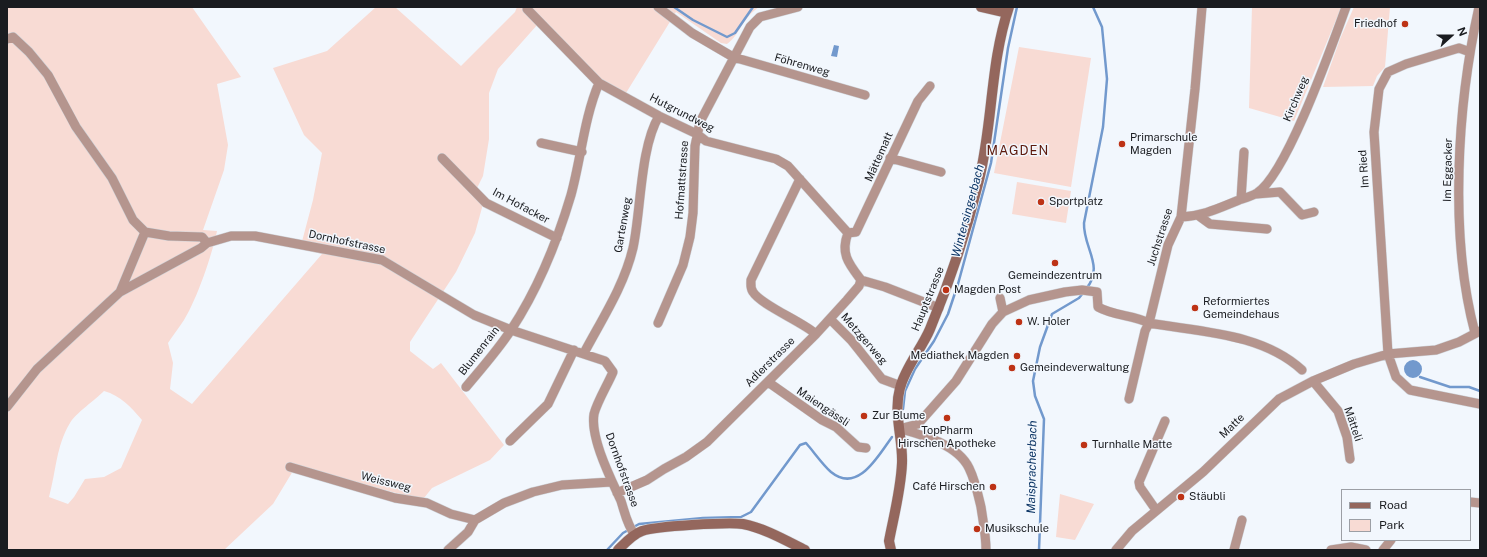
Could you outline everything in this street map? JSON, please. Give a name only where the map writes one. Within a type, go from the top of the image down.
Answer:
[{"type":"main road","points":[[981,7],[1008,10]]},
{"type":"main road","name":"Hauptstrasse","points":[[891,550],[889,541],[902,476],[902,447],[897,407],[901,386],[939,308],[959,251],[980,179],[998,52],[1008,10]]},
{"type":"main road","points":[[618,550],[632,530],[642,531],[656,528],[742,524],[776,536],[805,550]]},
{"type":"street","name":"Föhrenweg","points":[[658,7],[692,33],[733,57],[865,96]]},
{"type":"street","name":"Hofmattstrasse","points":[[658,323],[683,265],[690,237],[693,213],[695,146],[700,122],[750,27],[760,17],[798,7]]},
{"type":"street","name":"Juchstrasse","points":[[1128,399],[1168,246],[1181,217],[1202,7]]},
{"type":"street","name":"Kirchweg","points":[[1256,194],[1270,180],[1280,164],[1306,109],[1346,7]]},
{"type":"street","name":"Im Eggacker","points":[[1478,332],[1464,270],[1459,197],[1462,109],[1470,52],[1479,7]]},
{"type":"street","name":"Hutgrundweg","points":[[526,9],[599,84],[659,116],[697,134],[706,141],[776,159],[788,166],[848,233]]},
{"type":"street","points":[[7,39],[13,37],[29,52],[48,74],[76,127],[112,178],[133,220],[145,232],[169,236],[202,237],[207,244]]},
{"type":"street","name":"Im Ried","points":[[1470,52],[1459,48],[1406,64],[1388,72],[1379,89],[1374,132],[1388,354],[1396,377],[1410,390],[1480,404]]},
{"type":"street","name":"Im Hofacker","points":[[511,330],[546,267],[557,238],[582,152],[589,117],[599,84]]},
{"type":"street","name":"Mättematt","points":[[848,233],[856,232],[873,200],[890,158],[918,101],[930,86]]},
{"type":"street","name":"Gartenweg","points":[[584,353],[623,278],[633,248],[646,158],[655,124],[659,116]]},
{"type":"street","points":[[541,143],[582,152]]},
{"type":"street","points":[[1241,199],[1244,152]]},
{"type":"street","name":"Im Hofacker","points":[[442,158],[486,203],[557,238]]},
{"type":"street","points":[[890,158],[941,172]]},
{"type":"street","points":[[800,179],[751,280],[751,290],[757,298],[806,325],[816,334]]},
{"type":"street","name":"Kirchweg","points":[[1181,217],[1199,216],[1256,194],[1280,192],[1302,215],[1314,212]]},
{"type":"street","name":"Kirchweg","points":[[1199,216],[1210,224],[1267,229]]},
{"type":"street","points":[[120,292],[145,232]]},
{"type":"street","points":[[848,233],[845,241],[846,260],[861,280],[885,287],[939,308]]},
{"type":"street","name":"Dornhofstrasse","points":[[7,407],[37,369],[120,292],[207,244],[231,236],[255,236],[382,260],[474,315],[511,330],[605,361],[613,372],[594,414],[595,437],[611,482],[632,530]]},
{"type":"street","name":"Adlerstrasse","points":[[617,493],[647,480],[707,442],[816,334],[855,291],[861,280]]},
{"type":"street","points":[[900,429],[918,424],[956,381],[992,324],[1002,312],[1029,300],[1065,292],[1082,290],[1097,292],[1098,307],[1104,310],[1140,318],[1149,323],[1250,342],[1279,354],[1302,370]]},
{"type":"street","points":[[1000,298],[1002,312]]},
{"type":"street","name":"Metzgerweg","points":[[830,319],[851,340],[882,379],[901,386]]},
{"type":"street","name":"Blumenrain","points":[[466,387],[511,330]]},
{"type":"street","name":"Matte","points":[[1116,550],[1132,531],[1203,472],[1279,399],[1313,381],[1354,364],[1388,354],[1436,350],[1459,342],[1478,332]]},
{"type":"street","points":[[510,441],[548,404],[574,350]]},
{"type":"street","name":"Mätteli","points":[[1313,381],[1338,411],[1347,437],[1350,459]]},
{"type":"street","name":"Maiengässli","points":[[768,382],[822,420],[836,427],[858,447],[866,448]]},
{"type":"street","points":[[1156,510],[1140,486],[1139,482],[1165,421]]},
{"type":"street","points":[[900,429],[924,435],[951,449],[969,467],[977,492],[985,528],[986,550]]},
{"type":"street","name":"Weissweg","points":[[290,467],[395,498],[427,503],[450,514],[475,520]]},
{"type":"street","points":[[448,550],[468,532],[475,520],[504,503],[533,492],[562,485],[611,482]]},
{"type":"street","points":[[1234,550],[1242,520]]},
{"type":"street","points":[[1383,550],[1390,541]]},
{"type":"street","points":[[1331,550],[1351,547],[1366,550]]},
{"type":"green space","points":[[7,7],[192,7],[241,77],[217,84],[228,145],[224,170],[203,230],[217,231],[208,264],[194,301],[184,320],[168,343],[173,363],[170,389],[192,404],[322,254],[300,249],[313,200],[322,153],[304,135],[273,68],[327,51],[376,7],[395,7],[461,66],[515,12],[517,7],[759,7],[753,11],[735,36],[727,44],[721,43],[676,12],[626,93],[598,78],[538,24],[498,69],[489,93],[489,139],[483,176],[474,194],[483,204],[475,233],[456,272],[410,342],[410,351],[433,369],[441,363],[504,445],[490,460],[432,488],[424,498],[412,497],[330,476],[316,480],[293,471],[273,504],[224,550],[7,550]],"holes":[[[104,391],[125,402],[142,420],[121,468],[104,477],[85,479],[68,504],[49,497],[59,450],[65,432],[70,423]]]},
{"type":"green space","points":[[1252,7],[1341,8],[1294,121],[1249,108]]},
{"type":"green space","points":[[1354,7],[1390,7],[1385,67],[1377,76],[1373,86],[1323,87],[1340,39]]},
{"type":"green space","points":[[1019,47],[1091,58],[1071,187],[994,173]]},
{"type":"green space","name":"Sportplatz","points":[[1017,182],[1071,191],[1066,223],[1012,214]]},
{"type":"green space","points":[[1060,494],[1094,504],[1075,540],[1056,537]]},
{"type":"water","points":[[834,45],[839,46],[837,57],[831,56]]},
{"type":"water","points":[[1409,360],[1417,360],[1422,365],[1420,376],[1417,378],[1409,378],[1404,373],[1404,365]]},
{"type":"waterway","points":[[674,7],[693,20],[727,37],[735,33],[753,7]]},
{"type":"waterway","name":"Wintersingerbach","points":[[903,409],[905,391],[915,369],[934,341],[948,314],[958,284],[991,163],[1008,48],[1017,7]]},
{"type":"waterway","name":"Maispracherbach","points":[[1086,289],[1094,272],[1084,223],[1103,127],[1107,79],[1102,27],[1093,7]]},
{"type":"waterway","name":"Maispracherbach","points":[[1039,550],[1044,419],[1035,396],[1033,381],[1040,347],[1052,314],[1079,298],[1083,293]]},
{"type":"waterway","points":[[1420,377],[1450,387],[1469,387],[1480,391]]},
{"type":"waterway","name":"Wintersingerbach","points":[[607,550],[623,533],[639,524],[703,518],[741,517],[751,512],[800,445],[806,443],[831,472],[841,478],[850,478],[858,476],[866,470],[874,462],[892,437]]},
{"type":"place","name":"Friedhof","points":[[1405,24]]},
{"type":"place","name":"Primarschule Magden","points":[[1122,144]]},
{"type":"place","name":"Sportplatz","points":[[1041,202]]},
{"type":"place","name":"Gemeindezentrum","points":[[1055,263]]},
{"type":"place","name":"Magden Post","points":[[946,290]]},
{"type":"place","name":"Reformiertes Gemeindehaus","points":[[1195,308]]},
{"type":"place","name":"W. Holer","points":[[1019,322]]},
{"type":"place","name":"Mediathek Magden","points":[[1017,356]]},
{"type":"place","name":"Gemeindeverwaltung","points":[[1012,368]]},
{"type":"place","name":"Zur Blume","points":[[864,416]]},
{"type":"place","name":"TopPharm Hirschen Apotheke","points":[[947,418]]},
{"type":"place","name":"Turnhalle Matte","points":[[1084,445]]},
{"type":"place","name":"Café Hirschen","points":[[993,487]]},
{"type":"place","name":"Stäubli","points":[[1181,497]]},
{"type":"place","name":"Musikschule","points":[[977,529]]},
{"type":"district","name":"MAGDEN","points":[[1018,151]]}]
